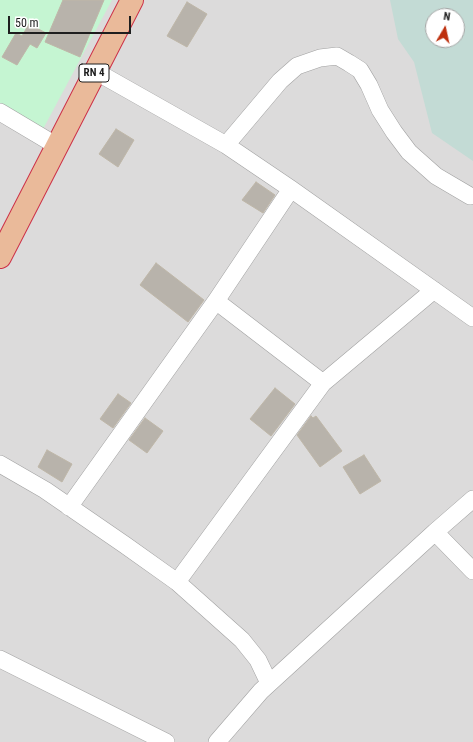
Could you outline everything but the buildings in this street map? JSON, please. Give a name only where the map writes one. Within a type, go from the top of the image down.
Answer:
[{"type":"highway","name":"RN 4","points":[[0,257],[132,0]]},
{"type":"street","points":[[226,145],[280,81],[297,66],[320,58],[336,56],[349,62],[360,70],[369,85],[380,110],[409,152],[436,176],[470,196]]},
{"type":"street","points":[[95,71],[226,145],[291,189],[473,318]]},
{"type":"street","points":[[0,112],[57,146]]},
{"type":"street","points":[[69,507],[216,301],[291,189]]},
{"type":"street","points":[[177,582],[323,383],[434,290]]},
{"type":"street","points":[[216,301],[323,383]]},
{"type":"street","points":[[0,464],[45,490],[177,582],[242,640],[258,660],[269,683]]},
{"type":"street","points":[[217,742],[269,683],[434,532],[473,499]]},
{"type":"street","points":[[434,532],[473,571]]},
{"type":"street","points":[[0,659],[166,742]]},
{"type":"shaded area","points":[[0,0],[473,0],[473,742],[0,742]]},
{"type":"shaded area","points":[[390,0],[473,0],[473,161],[432,133],[414,62],[398,39]]},
{"type":"green space","points":[[0,0],[112,0],[42,131],[0,105]]}]
